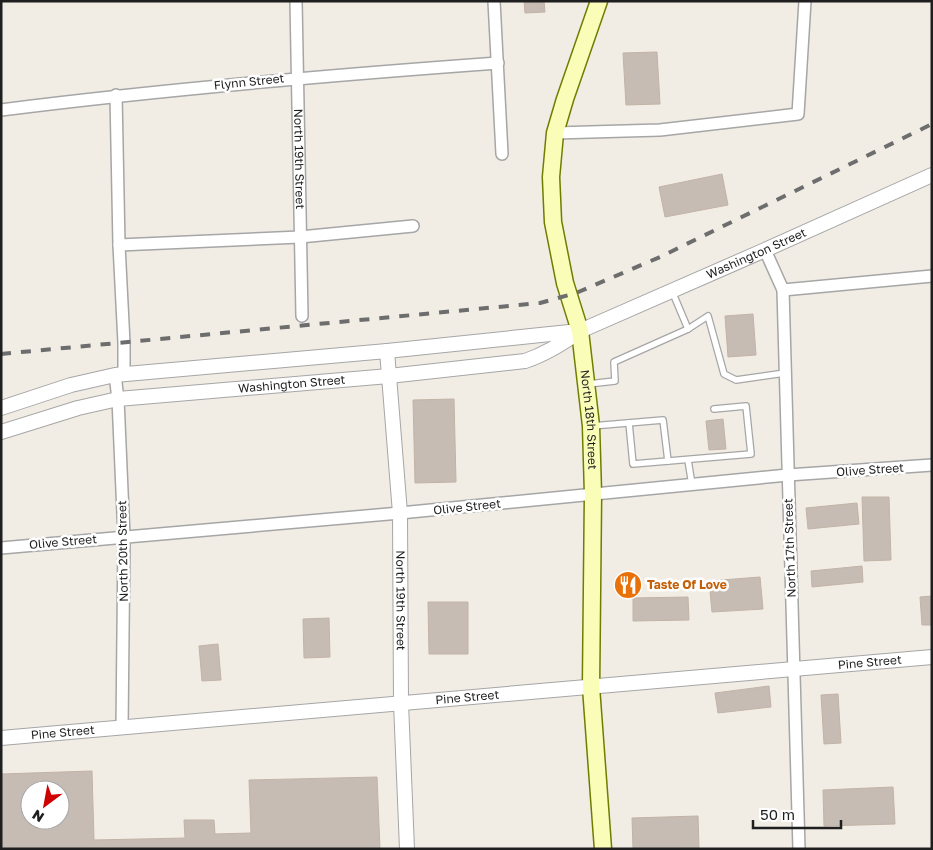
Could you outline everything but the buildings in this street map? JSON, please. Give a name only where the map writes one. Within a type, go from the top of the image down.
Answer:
[{"type":"main road","name":"North 18th Street","points":[[599,1],[564,99],[555,133],[551,178],[553,222],[565,284],[580,331],[592,426],[593,494],[590,687],[603,849]]},
{"type":"street","name":"North 19th Street","points":[[296,1],[302,316]]},
{"type":"street","points":[[494,1],[502,154]]},
{"type":"street","points":[[555,133],[660,130],[798,114],[805,1]]},
{"type":"street","name":"Flynn Street","points":[[1,110],[116,95],[297,78],[498,63]]},
{"type":"street","name":"North 20th Street","points":[[116,95],[119,245],[124,343],[119,375],[118,399],[124,537],[122,728]]},
{"type":"street","name":"Washington Street","points":[[1,432],[78,408],[118,399],[389,376],[525,361],[542,356],[580,331],[932,174]]},
{"type":"street","points":[[119,245],[300,237],[413,226]]},
{"type":"street","name":"North 17th Street","points":[[765,250],[783,290],[799,849]]},
{"type":"street","points":[[783,290],[932,276]]},
{"type":"street","name":"Washington Street","points":[[1,408],[71,385],[119,375],[387,352],[580,331]]},
{"type":"street","name":"North 19th Street","points":[[387,352],[400,513],[401,703],[407,849]]},
{"type":"street","name":"Olive Street","points":[[1,548],[400,513],[788,475],[932,466]]},
{"type":"street","name":"Pine Street","points":[[1,738],[932,658]]},
{"type":"lane","points":[[672,291],[688,329]]},
{"type":"lane","points":[[586,384],[615,381],[614,362],[688,329],[708,316],[724,374],[736,380],[785,373]]},
{"type":"lane","points":[[630,423],[633,464],[752,454],[746,406],[714,409]]},
{"type":"lane","points":[[592,426],[663,420],[668,461]]},
{"type":"lane","points":[[688,460],[692,485]]},
{"type":"railway","points":[[1,354],[540,303],[576,293],[660,257],[932,124]]},
{"type":"place","name":"Taste Of Love","points":[[628,585]]}]
